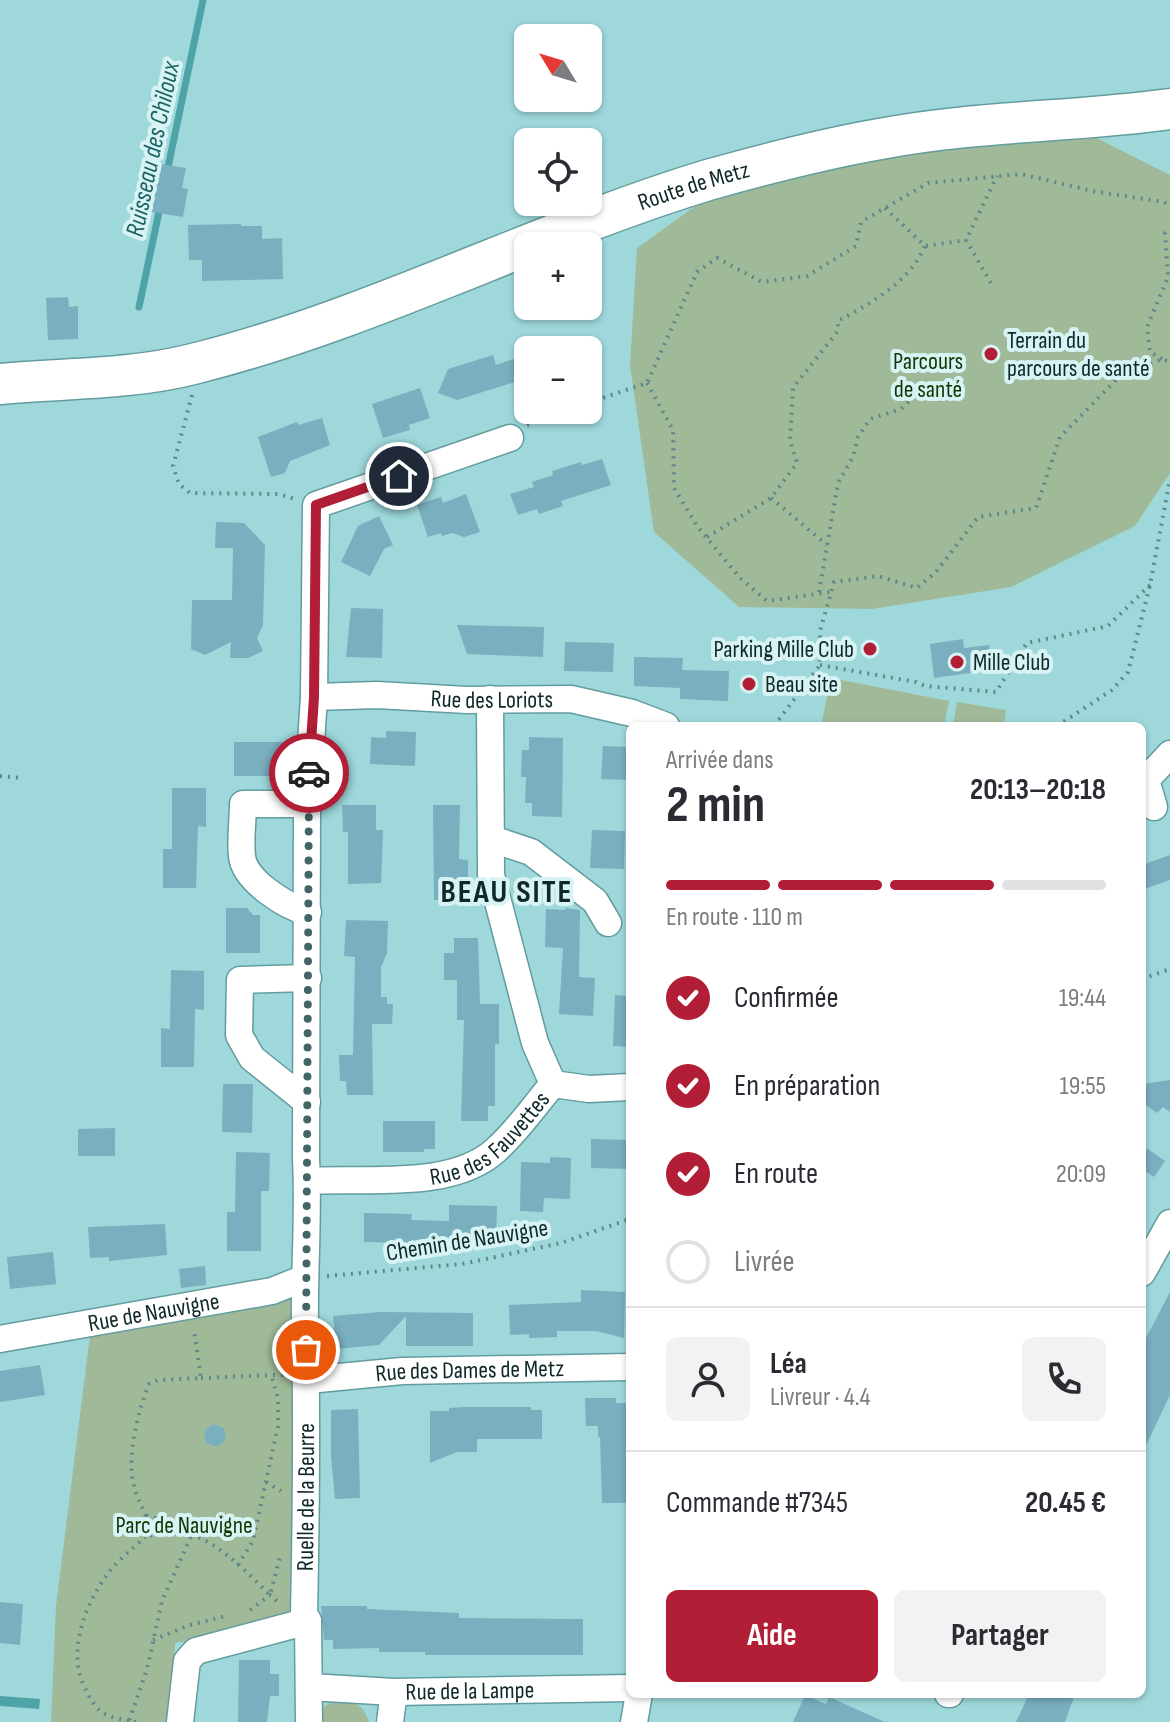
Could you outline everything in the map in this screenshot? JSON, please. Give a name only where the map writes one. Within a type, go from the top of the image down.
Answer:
[{"type":"main road","name":"Route de Metz","points":[[0,384],[115,377],[190,365],[277,341],[644,202],[803,155],[882,138],[1170,109]]},
{"type":"main road","name":"Route de Metz","points":[[0,370],[52,379]]},
{"type":"street","points":[[305,1278],[307,804],[314,697],[316,505],[510,438]]},
{"type":"street","name":"Rue des Loriots","points":[[314,697],[377,695],[571,699],[632,713],[656,722]]},
{"type":"street","name":"Rue des Fauvettes","points":[[307,1181],[435,1178],[459,1172],[480,1163],[497,1150],[553,1084],[535,1043],[491,875],[490,699]]},
{"type":"street","points":[[1154,807],[1146,780],[1170,754]]},
{"type":"street","points":[[307,804],[243,804],[242,859],[256,880],[279,899],[292,909],[308,912]]},
{"type":"street","points":[[492,839],[531,852],[595,901],[608,923]]},
{"type":"street","points":[[307,1102],[252,1058],[239,1035],[240,980],[308,978]]},
{"type":"street","points":[[553,1084],[589,1089],[626,1087]]},
{"type":"street","points":[[1146,1266],[1170,1223]]},
{"type":"street","name":"Rue de Nauvigne","points":[[0,1339],[272,1291],[305,1278]]},
{"type":"street","name":"Ruelle de la Beurre","points":[[305,1278],[304,1614],[308,1621],[309,1722]]},
{"type":"street","name":"Rue des Dames de Metz","points":[[307,1377],[402,1371],[626,1367]]},
{"type":"street","points":[[180,1722],[187,1661],[196,1651],[308,1621]]},
{"type":"street","name":"Rue de la Lampe","points":[[310,1687],[394,1692],[626,1688]]},
{"type":"street","points":[[390,1722],[394,1692]]},
{"type":"street","points":[[634,1722],[638,1698]]},
{"type":"path","points":[[602,398],[647,383],[697,272],[717,258],[762,282],[807,276],[856,246],[861,222],[928,183],[1021,174],[1092,191],[1164,202],[1170,206]]},
{"type":"path","points":[[966,240],[997,176]]},
{"type":"path","points":[[885,208],[925,246]]},
{"type":"path","points":[[1170,230],[1165,233],[1168,277],[1147,327],[1150,352],[1170,362]]},
{"type":"path","points":[[925,246],[966,240]]},
{"type":"path","points":[[966,240],[991,283]]},
{"type":"path","points":[[707,537],[771,498],[797,463],[790,441],[793,388],[838,331],[838,321],[879,298],[917,263],[925,246]]},
{"type":"path","points":[[777,722],[820,665],[820,631],[834,582],[878,576],[917,588],[936,572],[978,517],[1036,508],[1060,437],[1116,380],[1162,359]]},
{"type":"path","points":[[190,365],[193,389],[173,466],[179,484],[190,493],[278,494],[316,505]]},
{"type":"path","points":[[647,383],[673,430],[674,488],[740,578],[767,601],[830,592]]},
{"type":"path","points":[[819,592],[838,483],[853,457],[858,437],[870,419],[901,409],[919,391]]},
{"type":"path","points":[[510,438],[527,424]]},
{"type":"path","points":[[1063,722],[1112,690],[1128,672],[1150,585],[1170,479]]},
{"type":"path","points":[[771,498],[827,545]]},
{"type":"path","points":[[820,665],[925,686],[996,692],[1027,643],[1108,626],[1150,585]]},
{"type":"path","points":[[0,776],[22,778]]},
{"type":"path","points":[[1146,978],[1170,969]]},
{"type":"path","name":"Chemin de Nauvigne","points":[[305,1278],[462,1264],[561,1243],[626,1220]]},
{"type":"path","points":[[190,1304],[201,1378]]},
{"type":"path","points":[[238,1565],[253,1541],[278,1426],[278,1398],[271,1375]]},
{"type":"path","points":[[146,1516],[133,1483],[133,1441],[149,1384],[158,1380],[201,1378],[307,1377]]},
{"type":"path","points":[[146,1516],[155,1518],[160,1527],[192,1534],[209,1543],[270,1595]]},
{"type":"path","points":[[146,1516],[139,1522],[139,1531],[146,1536]]},
{"type":"path","points":[[136,1722],[105,1716],[92,1703],[77,1672],[79,1636],[90,1604],[114,1566],[146,1536],[155,1535],[160,1527]]},
{"type":"path","points":[[129,1721],[147,1669],[162,1601],[192,1534]]},
{"type":"green space","name":"Parcours de santé","points":[[1077,128],[1170,175],[1170,473],[1135,526],[1011,587],[872,609],[739,607],[654,532],[630,365],[637,248],[708,197],[870,158]]},
{"type":"green space","points":[[831,678],[949,701],[945,722],[822,722]]},
{"type":"green space","points":[[957,702],[1006,710],[1004,722],[954,722]]},
{"type":"green space","name":"Parc de Nauvigne","points":[[289,1290],[298,1299],[295,1606],[283,1623],[267,1629],[175,1643],[172,1722],[51,1722],[56,1606],[91,1328]]},
{"type":"green space","points":[[334,1700],[360,1707],[369,1722],[316,1722],[318,1711]]},
{"type":"water","points":[[0,1696],[40,1699],[39,1709],[0,1706]]},
{"type":"building","points":[[160,164],[186,168],[182,188],[188,189],[183,217],[152,212]]},
{"type":"building","points":[[188,225],[262,226],[262,239],[282,238],[283,279],[202,281],[202,260],[189,260]]},
{"type":"building","points":[[68,297],[69,307],[78,306],[78,339],[48,340],[46,298]]},
{"type":"building","points":[[493,355],[496,365],[514,359],[514,382],[457,400],[438,393],[448,369]]},
{"type":"building","points":[[420,388],[430,418],[409,425],[410,430],[383,438],[372,404]]},
{"type":"building","points":[[322,418],[330,445],[290,461],[285,473],[271,477],[258,437],[297,422],[298,425]]},
{"type":"building","points":[[602,459],[611,485],[561,501],[563,506],[539,514],[537,509],[518,515],[510,494],[534,487],[532,482],[553,475],[552,471]]},
{"type":"building","points":[[466,494],[480,532],[464,537],[452,533],[442,536],[441,533],[428,537],[417,505],[441,497],[443,503]]},
{"type":"building","points":[[379,516],[393,545],[384,549],[370,576],[341,562],[358,526]]},
{"type":"building","points":[[216,522],[244,523],[265,545],[263,625],[257,638],[263,651],[248,658],[230,658],[231,642],[205,655],[191,649],[192,600],[232,600],[233,548],[215,548]]},
{"type":"building","points":[[351,608],[383,609],[382,658],[346,657]]},
{"type":"building","points":[[457,625],[544,627],[543,657],[467,654]]},
{"type":"building","name":"Mille Club","points":[[963,639],[964,648],[989,645],[992,670],[934,678],[930,644]]},
{"type":"building","points":[[565,642],[614,643],[613,672],[564,671]]},
{"type":"building","points":[[634,657],[683,658],[682,670],[729,671],[728,701],[680,699],[680,688],[634,686]]},
{"type":"building","points":[[386,731],[416,732],[415,766],[370,764],[371,737],[386,738]]},
{"type":"building","points":[[529,737],[563,738],[562,817],[532,816],[532,803],[525,803],[526,777],[521,777],[522,750],[529,750]]},
{"type":"building","points":[[234,742],[284,742],[284,768],[272,768],[272,776],[234,776]]},
{"type":"building","points":[[603,746],[626,747],[626,780],[601,779]]},
{"type":"building","points":[[172,788],[206,788],[206,827],[198,826],[196,888],[163,888],[163,849],[172,849]]},
{"type":"building","points":[[342,805],[376,805],[376,830],[383,830],[381,883],[348,884],[348,832],[343,832]]},
{"type":"building","points":[[433,805],[460,805],[459,859],[468,860],[468,887],[461,887],[461,900],[434,900]]},
{"type":"building","points":[[592,830],[625,831],[624,869],[590,868]]},
{"type":"building","points":[[1170,855],[1170,880],[1146,889],[1146,864]]},
{"type":"building","points":[[226,908],[247,908],[253,915],[260,915],[260,953],[226,953]]},
{"type":"building","points":[[546,909],[580,910],[579,977],[595,978],[593,1016],[559,1014],[563,948],[545,947]]},
{"type":"building","points":[[346,920],[388,921],[387,953],[381,967],[381,997],[387,997],[387,1004],[393,1004],[392,1024],[372,1024],[373,1095],[347,1095],[346,1081],[340,1081],[339,1055],[353,1055],[355,957],[344,956]]},
{"type":"building","points":[[454,938],[478,938],[480,1004],[499,1004],[499,1044],[495,1044],[495,1106],[488,1106],[488,1121],[461,1121],[464,1020],[457,1020],[457,980],[444,980],[444,953],[454,953]]},
{"type":"building","points":[[171,970],[204,971],[204,1010],[195,1009],[194,1067],[161,1067],[161,1028],[170,1029]]},
{"type":"building","points":[[615,995],[626,996],[626,1047],[613,1046]]},
{"type":"building","points":[[1170,1080],[1170,1112],[1163,1107],[1157,1113],[1146,1105],[1146,1083]]},
{"type":"building","points":[[223,1084],[253,1084],[252,1133],[222,1132]]},
{"type":"building","points":[[383,1121],[435,1121],[435,1149],[383,1152]]},
{"type":"building","points":[[115,1128],[115,1156],[78,1156],[78,1129]]},
{"type":"building","points":[[591,1139],[626,1140],[626,1169],[591,1168]]},
{"type":"building","points":[[1146,1148],[1165,1161],[1154,1177],[1146,1172]]},
{"type":"building","points":[[236,1152],[270,1153],[269,1191],[261,1191],[261,1251],[227,1251],[227,1212],[235,1212]]},
{"type":"building","points":[[550,1157],[571,1158],[570,1199],[544,1198],[543,1212],[520,1211],[521,1162],[550,1163]]},
{"type":"building","points":[[449,1205],[497,1206],[496,1240],[426,1238],[426,1241],[411,1240],[411,1243],[364,1242],[364,1213],[412,1214],[411,1220],[449,1221]]},
{"type":"building","points":[[165,1224],[167,1255],[109,1261],[109,1257],[90,1258],[88,1227]]},
{"type":"building","points":[[53,1252],[56,1284],[10,1289],[7,1257]]},
{"type":"building","points":[[205,1266],[206,1285],[181,1288],[179,1269]]},
{"type":"building","points":[[581,1290],[625,1292],[624,1338],[596,1331],[557,1331],[557,1337],[510,1335],[509,1305],[581,1302]]},
{"type":"building","points":[[1170,1292],[1170,1395],[1146,1446],[1146,1338]]},
{"type":"building","points":[[380,1312],[473,1313],[473,1346],[406,1346],[406,1316],[379,1345],[336,1349],[333,1316]]},
{"type":"building","points":[[40,1365],[45,1395],[0,1402],[0,1371]]},
{"type":"building","points":[[585,1398],[616,1398],[616,1403],[626,1403],[626,1503],[602,1503],[598,1426],[586,1426]]},
{"type":"building","points":[[464,1407],[531,1407],[531,1410],[542,1410],[542,1439],[477,1439],[477,1452],[457,1452],[430,1463],[430,1411]]},
{"type":"building","points":[[358,1409],[360,1498],[335,1499],[331,1410]]},
{"type":"building","points":[[213,1424],[224,1428],[226,1440],[217,1447],[206,1443],[204,1431]]},
{"type":"building","points":[[0,1602],[23,1604],[20,1645],[0,1643]]},
{"type":"building","points":[[321,1606],[459,1613],[459,1618],[583,1619],[583,1655],[425,1655],[425,1652],[379,1652],[379,1648],[333,1649],[333,1640],[324,1640]]},
{"type":"building","points":[[239,1660],[270,1660],[270,1674],[279,1674],[279,1696],[270,1696],[267,1722],[238,1722]]},
{"type":"building","points":[[804,1698],[826,1704],[831,1698],[885,1722],[793,1722]]},
{"type":"building","points":[[1027,1698],[1074,1698],[1065,1722],[1016,1722]]},
{"type":"waterway","name":"Ruisseau des Chiloux","points":[[167,172],[203,0]]},
{"type":"waterway","name":"Ruisseau des Chiloux","points":[[139,307],[160,207]]},
{"type":"way so far","points":[[306,1350],[309,773]]},
{"type":"place","name":"Terrain du parcours de santé","points":[[991,354]]},
{"type":"place","name":"Parking Mille Club","points":[[870,649]]},
{"type":"place","name":"Mille Club","points":[[957,662]]},
{"type":"place","name":"Beau site","points":[[749,684]]},
{"type":"district","name":"BEAU SITE","points":[[507,891]]},
{"type":"route","points":[[309,773],[314,697],[316,505],[399,476]]}]
